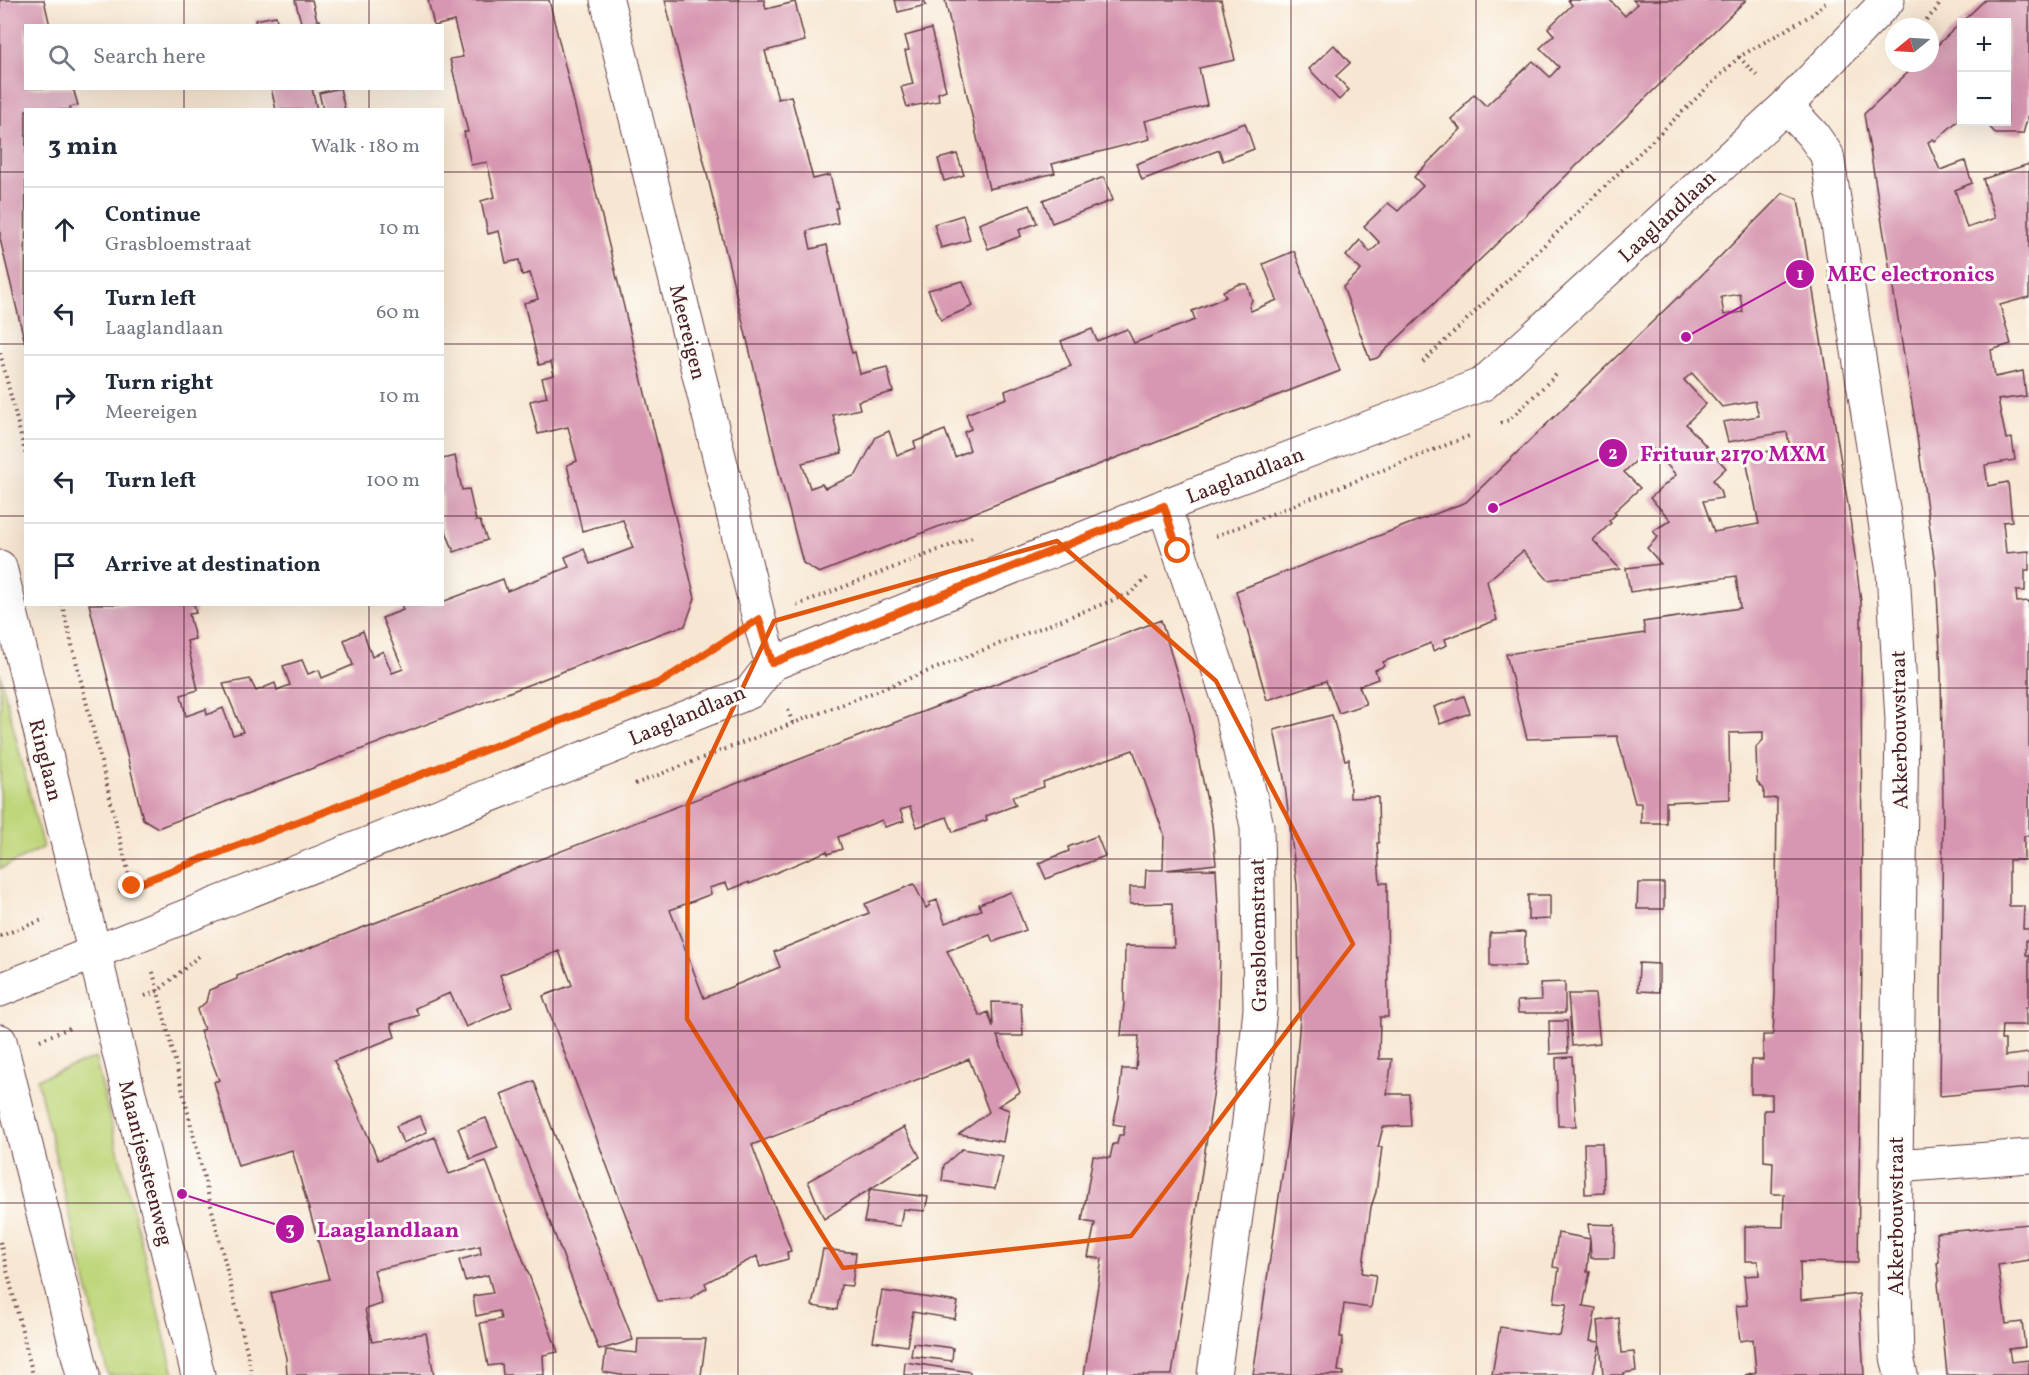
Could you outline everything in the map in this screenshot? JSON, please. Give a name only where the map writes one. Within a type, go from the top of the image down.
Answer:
[{"type":"street","name":"Meereigen","points":[[607,0],[759,619],[772,663]]},
{"type":"street","name":"Laaglandlaan","points":[[0,990],[750,692],[772,663],[1164,506],[1484,384],[1786,106],[1888,0]]},
{"type":"street","name":"Akkerbouwstraat","points":[[1786,106],[1813,135],[1827,155],[1893,572],[1902,720],[1895,1290],[1901,1375]]},
{"type":"street","name":"Grasbloemstraat","points":[[1164,506],[1228,698],[1257,826],[1260,1009],[1249,1121],[1214,1375]]},
{"type":"street","name":"Ringlaan","points":[[0,567],[93,952]]},
{"type":"street","name":"Maantjessteenweg","points":[[93,952],[198,1375]]},
{"type":"street","points":[[0,1041],[82,1375]]},
{"type":"street","points":[[1896,1166],[2029,1156]]},
{"type":"path","points":[[1423,363],[1739,57],[1812,14],[1829,0]]},
{"type":"path","points":[[1928,18],[1937,9],[1941,0]]},
{"type":"path","points":[[0,353],[24,448]]},
{"type":"path","points":[[661,682],[759,619],[981,534]]},
{"type":"path","points":[[62,606],[248,1355],[250,1375]]},
{"type":"path","points":[[0,936],[595,707]]},
{"type":"path","points":[[0,1242],[33,1375]]},
{"type":"highlighted area","points":[[1057,541],[1216,681],[1353,944],[1131,1236],[843,1268],[687,1019],[688,804],[774,621]]},
{"type":"green space","points":[[0,673],[43,848],[0,869]]},
{"type":"green space","points":[[95,1058],[174,1375],[108,1375],[37,1079]]},
{"type":"building","points":[[0,0],[44,0],[50,24],[24,24],[24,90],[74,90],[78,105],[70,108],[24,108],[24,339],[0,239]]},
{"type":"building","points":[[295,0],[312,0],[317,20],[320,20],[321,24],[301,24]]},
{"type":"building","points":[[428,0],[549,0],[695,598],[685,626],[158,828],[143,819],[90,606],[194,606],[196,613],[189,614],[195,639],[187,641],[198,690],[181,695],[186,716],[206,709],[207,715],[223,708],[233,735],[243,732],[223,684],[250,679],[256,691],[275,683],[277,690],[290,685],[283,666],[302,660],[308,674],[319,670],[322,678],[353,665],[344,640],[363,631],[372,657],[383,651],[392,673],[403,669],[382,618],[403,610],[402,606],[444,606],[444,601],[503,579],[507,591],[569,567],[565,557],[584,549],[590,564],[633,548],[623,520],[582,531],[567,465],[577,461],[568,427],[538,434],[530,401],[547,397],[542,378],[554,375],[551,362],[539,365],[524,303],[538,299],[530,273],[522,275],[519,260],[506,263],[499,231],[488,234],[481,201],[495,197],[487,162],[471,165],[464,132],[468,132],[450,59],[463,57],[454,21],[434,24]]},
{"type":"building","points":[[665,0],[764,0],[766,9],[795,2],[805,41],[765,51],[778,99],[791,96],[813,179],[830,175],[838,208],[835,208],[838,223],[807,231],[811,249],[827,245],[849,342],[852,353],[855,352],[860,374],[887,367],[893,392],[858,401],[860,409],[833,415],[842,453],[802,463],[810,488],[822,484],[825,488],[856,475],[876,437],[889,431],[897,455],[916,448],[914,442],[945,430],[955,457],[970,450],[964,432],[971,429],[966,414],[1007,398],[1005,391],[1071,366],[1061,341],[1092,329],[1097,341],[1127,329],[1134,343],[1195,320],[1192,311],[1226,297],[1223,291],[1239,284],[1247,284],[1252,300],[1249,307],[1251,311],[1277,300],[1263,264],[1294,251],[1340,371],[819,573],[803,563]]},
{"type":"building","points":[[895,0],[924,0],[926,5],[898,12]]},
{"type":"building","points":[[945,0],[1221,0],[1235,60],[1199,68],[1207,105],[1145,121],[1150,139],[1052,164],[1055,173],[989,189]]},
{"type":"building","points":[[1568,0],[1610,0],[1625,16],[1637,4],[1633,0],[1746,0],[1487,253],[1377,358],[1370,360],[1343,287],[1361,270],[1346,256],[1360,240],[1370,252],[1380,243],[1364,226],[1388,203],[1398,211],[1423,186],[1414,177],[1461,129],[1451,119],[1474,94],[1486,106],[1533,61],[1550,77],[1559,67],[1540,48],[1554,35],[1548,28],[1572,5]]},
{"type":"building","points":[[1985,0],[2029,0],[2029,112],[2023,134],[1996,134],[1989,126],[2011,126],[2011,18],[1966,18]]},
{"type":"building","points":[[276,16],[278,24],[256,24],[255,20]]},
{"type":"building","points":[[1957,26],[1957,121],[1935,141],[1933,139],[1928,142],[1940,170],[1965,161],[1972,183],[1955,190],[1967,228],[1995,218],[1983,179],[2029,164],[2029,297],[2000,305],[2011,344],[1991,350],[1995,377],[2023,371],[2026,396],[1998,400],[2006,439],[2012,438],[2015,460],[1985,465],[1988,486],[2008,482],[2012,521],[2003,522],[2006,553],[2029,551],[2029,570],[2025,570],[2025,591],[2016,591],[2017,602],[2029,601],[2029,836],[2024,836],[2024,860],[2009,860],[2009,906],[2024,906],[2023,929],[2029,929],[2026,955],[2029,955],[2029,1007],[2026,1007],[2026,1025],[2002,1025],[2001,1040],[2005,1040],[2005,1056],[2029,1053],[2029,1088],[1940,1096],[1943,806],[1941,672],[1936,573],[1914,415],[1864,114],[1908,72],[1939,72],[1939,43]]},
{"type":"building","points":[[931,29],[946,90],[938,93],[939,101],[907,107],[901,87],[913,84],[905,51],[909,50],[905,36]]},
{"type":"building","points":[[1334,45],[1350,63],[1336,76],[1349,90],[1339,100],[1309,69]]},
{"type":"building","points":[[271,90],[312,90],[317,108],[276,108]]},
{"type":"building","points":[[340,90],[345,108],[323,108],[319,93]]},
{"type":"building","points":[[1245,123],[1254,149],[1223,161],[1219,150],[1142,180],[1136,164]]},
{"type":"building","points":[[957,154],[964,175],[944,181],[938,159]]},
{"type":"building","points":[[1104,177],[1113,200],[1052,223],[1043,200]]},
{"type":"building","points":[[1783,193],[1798,199],[1849,511],[1861,602],[1862,956],[1858,1263],[1800,1262],[1801,1300],[1859,1294],[1864,1375],[1745,1375],[1756,1372],[1753,1339],[1740,1341],[1736,1306],[1747,1305],[1744,1276],[1759,1275],[1758,1261],[1745,1261],[1745,1226],[1783,1227],[1784,1194],[1772,1194],[1773,1162],[1764,1161],[1764,1110],[1772,1110],[1772,1094],[1751,1094],[1751,1060],[1763,1060],[1763,1035],[1773,1035],[1775,994],[1777,798],[1764,799],[1764,789],[1757,782],[1756,747],[1763,740],[1763,732],[1729,733],[1730,799],[1666,802],[1666,823],[1641,823],[1641,803],[1635,803],[1617,736],[1527,739],[1506,654],[1645,633],[1643,622],[1740,608],[1736,576],[1630,592],[1626,568],[1661,564],[1647,548],[1658,537],[1653,531],[1671,520],[1650,498],[1676,475],[1651,447],[1624,472],[1640,488],[1614,512],[1616,514],[1609,521],[1611,523],[1593,540],[1620,569],[1548,580],[1523,551],[1487,581],[1497,620],[1445,639],[1447,645],[1433,651],[1431,643],[1383,662],[1384,666],[1375,670],[1378,679],[1359,686],[1366,704],[1339,713],[1326,681],[1267,700],[1236,591],[1466,502],[1679,298]],"holes":[[[1740,294],[1743,312],[1724,315],[1721,297]],[[1692,373],[1722,407],[1755,401],[1759,416],[1723,422],[1728,442],[1787,432],[1790,448],[1745,455],[1759,524],[1714,532],[1703,501],[1722,498],[1713,480],[1726,468],[1686,424],[1706,404],[1684,380]]]},
{"type":"building","points":[[1030,205],[1037,223],[1019,230],[1021,236],[988,249],[979,224]]},
{"type":"building","points":[[963,215],[970,240],[941,248],[934,224]]},
{"type":"building","points":[[963,281],[973,306],[941,320],[928,290]]},
{"type":"building","points":[[455,456],[462,490],[469,489],[476,521],[480,521],[487,540],[454,552],[444,526],[444,459]]},
{"type":"building","points":[[1161,620],[1189,714],[1212,824],[1216,864],[1165,870],[1216,869],[1220,948],[1217,1069],[1172,1375],[1084,1375],[1102,1259],[1088,1257],[1095,1223],[1082,1221],[1093,1156],[1110,1158],[1113,1144],[1117,1144],[1119,1135],[1123,1135],[1125,1126],[1113,1124],[1119,1099],[1122,1069],[1136,1069],[1139,1036],[1121,1036],[1125,946],[1174,947],[1172,903],[1130,904],[1130,887],[1145,887],[1146,870],[1163,870],[1164,834],[1133,750],[1043,782],[1044,787],[1012,797],[1016,805],[986,816],[987,820],[953,832],[947,817],[917,827],[910,807],[900,810],[904,821],[885,827],[882,820],[838,837],[842,849],[828,854],[827,851],[749,884],[749,882],[729,890],[726,883],[709,888],[711,894],[670,910],[704,998],[780,967],[774,952],[869,913],[865,904],[914,884],[926,908],[930,905],[929,903],[937,900],[945,923],[981,910],[979,904],[1011,892],[1026,930],[993,942],[990,935],[947,951],[980,1016],[988,1012],[993,1027],[992,1002],[1021,1003],[1023,1036],[997,1036],[1020,1092],[998,1106],[1009,1110],[1003,1142],[959,1134],[989,1112],[969,1059],[752,1145],[791,1251],[787,1252],[788,1259],[760,1267],[757,1256],[705,1283],[707,1288],[691,1298],[658,1301],[543,996],[572,985],[559,951],[500,975],[512,1007],[466,1027],[450,993],[415,1008],[419,1015],[391,1024],[395,1037],[334,1061],[378,1160],[435,1137],[449,1174],[486,1161],[558,1352],[543,1355],[544,1375],[503,1375],[502,1364],[488,1366],[480,1323],[501,1319],[499,1311],[476,1316],[473,1296],[493,1293],[489,1278],[488,1275],[465,1281],[459,1260],[481,1254],[480,1246],[374,1270],[382,1304],[365,1309],[372,1342],[426,1333],[434,1375],[287,1375],[286,1358],[271,1293],[329,1279],[292,1150],[238,1166],[214,1082],[219,1080],[200,1031],[204,1029],[197,1010],[206,1002],[209,990],[237,979],[237,976]]},
{"type":"building","points":[[1464,696],[1470,713],[1440,724],[1434,707]]},
{"type":"building","points":[[1332,715],[1345,760],[1349,759],[1350,798],[1378,797],[1379,843],[1377,843],[1380,883],[1387,883],[1388,1017],[1380,1017],[1379,1059],[1392,1059],[1387,1094],[1409,1094],[1411,1126],[1383,1127],[1378,1147],[1382,1147],[1376,1192],[1371,1207],[1362,1273],[1376,1275],[1371,1308],[1344,1304],[1340,1337],[1343,1337],[1338,1371],[1344,1372],[1343,1375],[1253,1375],[1294,1094],[1300,1018],[1297,885],[1284,778],[1274,730]]},
{"type":"building","points":[[1097,836],[1105,856],[1046,879],[1039,863],[1069,851],[1068,847]]},
{"type":"building","points":[[1638,883],[1664,883],[1664,909],[1637,909]]},
{"type":"building","points":[[1528,895],[1550,895],[1550,919],[1528,920]]},
{"type":"building","points":[[1525,932],[1525,966],[1490,966],[1490,933]]},
{"type":"building","points":[[1639,963],[1659,964],[1659,992],[1638,991]]},
{"type":"building","points":[[1565,982],[1565,1013],[1518,1013],[1517,1001],[1541,1000],[1540,983]]},
{"type":"building","points":[[1568,994],[1595,994],[1600,1043],[1572,1046]]},
{"type":"building","points":[[1549,1021],[1567,1021],[1568,1053],[1550,1054]]},
{"type":"building","points":[[1572,1057],[1576,1126],[1558,1126],[1556,1058]]},
{"type":"building","points":[[534,1081],[633,1340],[599,1350],[501,1094]]},
{"type":"building","points":[[420,1116],[427,1132],[403,1143],[396,1126]]},
{"type":"building","points":[[486,1118],[498,1148],[470,1159],[458,1128]]},
{"type":"building","points":[[904,1127],[920,1157],[824,1219],[808,1181]]},
{"type":"building","points":[[1584,1143],[1602,1143],[1604,1193],[1585,1194]]},
{"type":"building","points":[[962,1149],[1003,1156],[995,1189],[942,1181],[944,1165]]},
{"type":"building","points":[[870,1189],[928,1197],[925,1211],[903,1209],[900,1226],[864,1222]]},
{"type":"building","points":[[1588,1224],[1615,1225],[1614,1258],[1591,1258]]},
{"type":"building","points":[[2029,1224],[2029,1260],[1998,1265],[2006,1324],[2022,1322],[2025,1347],[2009,1349],[2011,1362],[2029,1360],[2029,1375],[1947,1375],[1938,1283],[1937,1263],[1939,1262],[1936,1233]]},
{"type":"building","points":[[1558,1233],[1590,1239],[1587,1272],[1590,1272],[1583,1306],[1596,1308],[1590,1341],[1600,1342],[1593,1375],[1492,1375],[1500,1327],[1560,1336],[1567,1304],[1554,1303],[1559,1268],[1553,1267]]},
{"type":"building","points":[[823,1249],[856,1253],[852,1286],[841,1285],[837,1310],[812,1306]]},
{"type":"building","points":[[882,1291],[958,1302],[955,1319],[913,1312],[907,1346],[873,1341]]},
{"type":"building","points":[[1619,1318],[1622,1353],[1634,1352],[1636,1371],[1624,1373],[1624,1375],[1603,1375],[1598,1321]]},
{"type":"building","points":[[638,1339],[706,1339],[701,1375],[620,1375],[603,1372],[606,1350],[637,1353]]},
{"type":"building","points":[[913,1343],[953,1348],[952,1361],[911,1356]]},
{"type":"building","points":[[905,1362],[970,1372],[970,1375],[904,1375]]},
{"type":"place","name":"MEC electronics","points":[[1686,337]]},
{"type":"place","name":"Frituur 2170 MXM","points":[[1493,508]]},
{"type":"place","name":"Laaglandlaan","points":[[182,1194]]},
{"type":"route","points":[[132,886],[661,682],[759,619],[772,663],[1164,506],[1178,551]]}]
